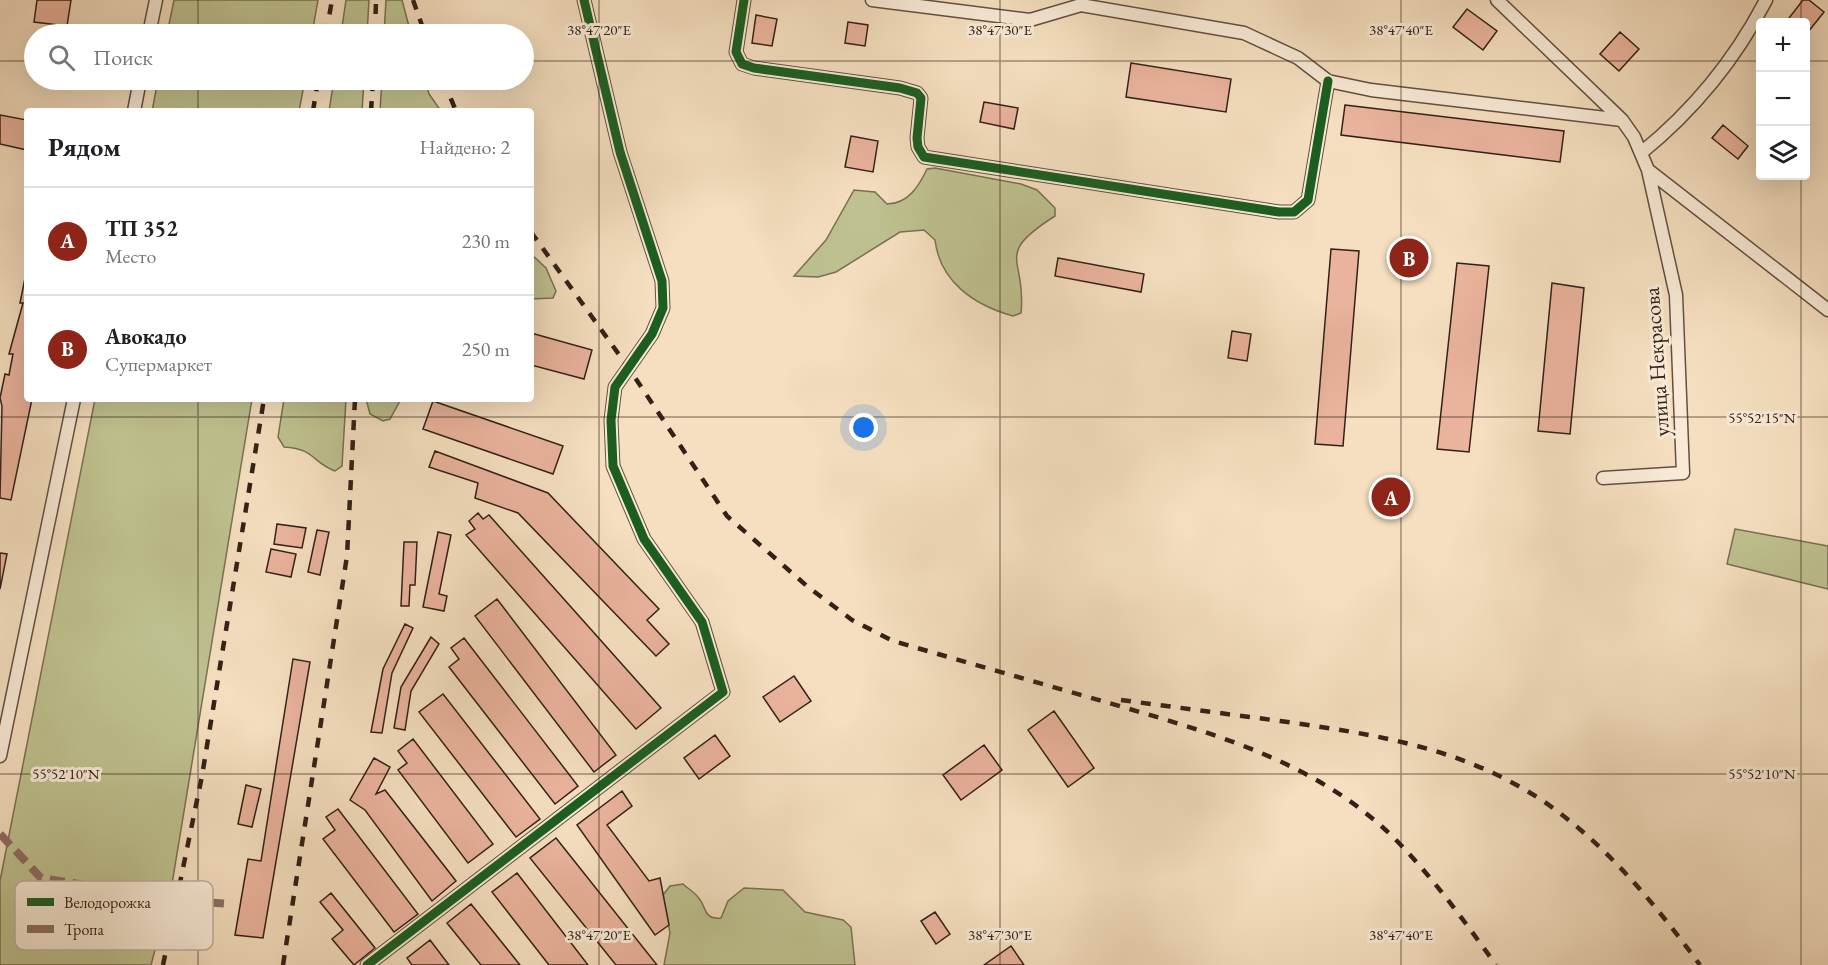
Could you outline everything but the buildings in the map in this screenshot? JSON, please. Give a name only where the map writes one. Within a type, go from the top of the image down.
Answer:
[{"type":"street","points":[[151,24],[156,0]]},
{"type":"street","points":[[367,965],[723,692],[702,622],[644,539],[613,466],[611,420],[615,387],[652,334],[663,308],[662,281],[620,152],[584,0]]},
{"type":"street","points":[[744,0],[736,52],[742,64],[754,68],[900,88],[917,93],[921,98],[918,147],[924,157],[1279,212],[1294,213],[1308,200],[1328,81]]},
{"type":"street","points":[[872,0],[1030,20],[1081,5],[1244,33],[1298,58],[1328,81],[1371,90],[1622,120]]},
{"type":"street","points":[[1050,14],[1052,0]]},
{"type":"street","name":"улица Некрасова","points":[[1497,0],[1622,120],[1648,170],[1676,295],[1683,473],[1603,478]]},
{"type":"street","points":[[1641,153],[1676,124],[1701,97],[1749,33],[1766,0]]},
{"type":"street","points":[[135,108],[138,90]]},
{"type":"street","name":"улица Некрасова","points":[[1648,170],[1828,310]]},
{"type":"street","points":[[0,756],[73,402]]},
{"type":"green space","points":[[174,0],[318,0],[314,24],[169,24]]},
{"type":"green space","points":[[346,0],[369,0],[368,24],[342,24]]},
{"type":"green space","points":[[386,0],[402,0],[408,24],[385,24]]},
{"type":"green space","points":[[156,90],[303,90],[300,108],[153,108]]},
{"type":"green space","points":[[332,90],[363,90],[362,108],[329,108]]},
{"type":"green space","points":[[381,90],[428,90],[439,108],[380,108]]},
{"type":"green space","points":[[935,168],[1021,184],[1037,190],[1055,208],[1055,216],[1024,240],[1018,250],[1022,294],[1021,313],[1013,316],[999,311],[961,290],[944,268],[935,240],[924,230],[900,232],[836,272],[818,277],[794,276],[826,240],[854,190],[875,192],[887,204],[894,203],[912,193],[927,169]]},
{"type":"green space","points":[[534,257],[546,268],[556,291],[553,298],[534,299]]},
{"type":"green space","points":[[94,402],[252,402],[172,881],[15,881],[15,950],[155,950],[151,965],[0,965],[0,881]]},
{"type":"green space","points":[[284,402],[346,402],[342,466],[335,471],[302,450],[284,447],[278,437]]},
{"type":"green space","points":[[367,402],[399,402],[390,419],[383,421],[370,414]]},
{"type":"green space","points":[[1735,529],[1828,546],[1828,589],[1727,564]]},
{"type":"green space","points":[[683,884],[698,897],[708,915],[715,918],[721,918],[728,901],[744,888],[783,890],[805,912],[843,920],[851,927],[855,965],[664,965],[670,933],[663,895],[670,886]]},
{"type":"railway","points":[[328,24],[332,0]]},
{"type":"railway","points":[[375,24],[376,0]]},
{"type":"railway","points":[[413,0],[421,24]]},
{"type":"railway","points":[[313,108],[316,90]]},
{"type":"railway","points":[[371,108],[372,90]]},
{"type":"railway","points":[[447,90],[455,108]]},
{"type":"railway","points":[[534,236],[628,367],[727,516],[808,587],[852,620],[893,641],[1182,725],[1259,752],[1296,769],[1332,789],[1366,813],[1397,841],[1461,917],[1496,965]]},
{"type":"railway","points":[[180,881],[202,776],[264,402]]},
{"type":"railway","points":[[283,965],[347,556],[355,402]]},
{"type":"railway","points":[[1121,700],[1349,731],[1449,755],[1481,768],[1543,801],[1588,836],[1628,876],[1700,965]]},
{"type":"railway","points":[[163,965],[166,950]]},
{"type":"marked path","points":[[0,834],[41,878],[60,881]]},
{"type":"marked path","points":[[213,903],[229,904]]},
{"type":"cycle path","points":[[367,965],[723,692],[702,622],[644,539],[613,466],[611,420],[615,387],[652,334],[663,308],[662,281],[620,152],[584,0]]},
{"type":"cycle path","points":[[744,0],[736,52],[742,64],[754,68],[900,88],[917,93],[921,98],[917,138],[918,147],[924,157],[1279,212],[1294,212],[1308,200],[1328,81]]},
{"type":"place","name":"Авокадо","points":[[1409,258]]},
{"type":"place","name":"ТП 352","points":[[1391,497]]}]
